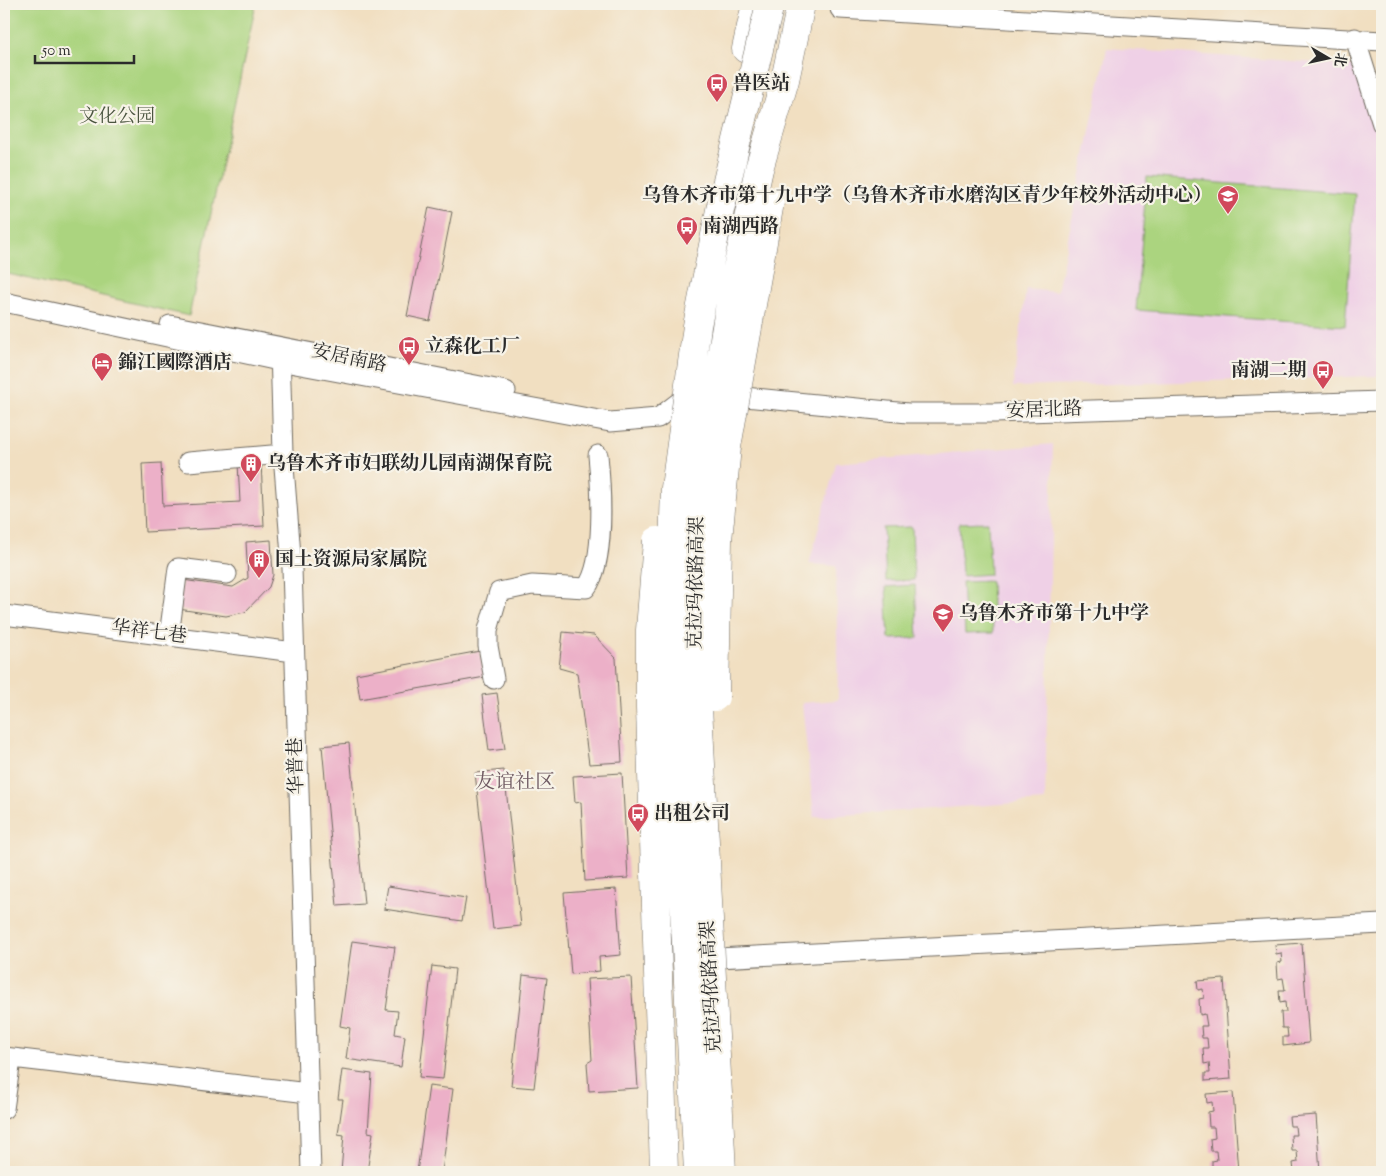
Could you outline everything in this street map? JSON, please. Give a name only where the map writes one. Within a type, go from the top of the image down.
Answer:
[{"type":"highway","points":[[720,210],[756,4]]},
{"type":"highway","name":"克拉玛依路高架","points":[[698,1172],[670,639],[675,488],[697,326],[720,210],[770,4]]},
{"type":"highway","name":"克拉玛依路高架","points":[[722,1172],[695,648],[694,556],[705,454],[732,291],[759,169],[785,80],[801,4]]},
{"type":"highway","points":[[726,958],[714,673],[718,540],[727,447],[777,164],[785,80]]},
{"type":"highway","points":[[664,1172],[650,630],[653,572],[666,462],[697,326]]},
{"type":"street","points":[[840,9],[1382,41]]},
{"type":"street","points":[[1355,38],[1382,124]]},
{"type":"street","name":"安居南路","points":[[4,290],[161,323],[280,353]]},
{"type":"street","name":"安居南路","points":[[4,302],[280,353],[610,422],[658,418],[688,395],[713,389]]},
{"type":"street","name":"华普巷","points":[[280,353],[282,454],[292,568],[311,1172]]},
{"type":"street","name":"安居北路","points":[[713,389],[775,387],[907,403],[992,404],[1061,400],[1382,391]]},
{"type":"street","name":"安居北路","points":[[713,389],[918,413],[995,414],[1382,401]]},
{"type":"street","points":[[188,462],[282,454]]},
{"type":"street","points":[[494,679],[488,646],[488,630],[499,592],[532,584],[586,588],[591,581],[598,562],[600,491],[598,455]]},
{"type":"street","points":[[169,636],[178,568],[227,574]]},
{"type":"street","name":"华祥七巷","points":[[4,614],[294,652]]},
{"type":"street","points":[[682,960],[1382,924]]},
{"type":"street","points":[[4,1109],[7,1058],[308,1093]]},
{"type":"shaded area","name":"乌鲁木齐市第十九中学（乌鲁木齐市水磨沟区青少年校外活动中心）","points":[[1107,48],[1360,66],[1382,142],[1382,367],[1377,376],[1013,387],[1026,289],[1057,292]]},
{"type":"shaded area","name":"乌鲁木齐市第十九中学","points":[[1053,444],[1045,801],[814,817],[802,703],[838,700],[836,566],[809,564],[836,463]]},
{"type":"green space","name":"文化公园","points":[[4,4],[256,4],[189,316],[4,273]]},
{"type":"green space","points":[[1147,177],[1355,194],[1345,326],[1136,310]]},
{"type":"green space","points":[[988,522],[990,574],[962,576],[959,523]]},
{"type":"green space","points":[[912,527],[914,580],[886,581],[883,528]]},
{"type":"green space","points":[[991,581],[993,633],[965,634],[962,582]]},
{"type":"green space","points":[[915,585],[918,638],[889,639],[886,587]]},
{"type":"building","points":[[429,207],[452,212],[430,321],[407,316]]},
{"type":"building","name":"乌鲁木齐市妇联幼儿园南湖保育院","points":[[261,461],[264,526],[145,532],[142,464],[161,463],[163,506],[240,502],[238,463]]},
{"type":"building","name":"国土资源局家属院","points":[[271,540],[273,575],[269,587],[245,612],[226,616],[178,609],[182,580],[233,587],[248,578],[246,542]]},
{"type":"building","points":[[563,632],[594,635],[616,658],[622,762],[589,764],[577,673],[559,668]]},
{"type":"building","points":[[480,651],[485,677],[360,699],[356,674]]},
{"type":"building","points":[[497,693],[505,749],[489,751],[482,695]]},
{"type":"building","points":[[349,743],[364,904],[337,906],[322,746]]},
{"type":"building","points":[[504,770],[521,926],[493,929],[475,773]]},
{"type":"building","points":[[622,773],[628,878],[585,881],[581,802],[575,803],[573,776]]},
{"type":"building","points":[[388,886],[466,898],[462,921],[384,909]]},
{"type":"building","points":[[616,889],[621,955],[599,957],[600,971],[571,974],[564,893]]},
{"type":"building","points":[[352,941],[395,947],[386,1010],[398,1011],[395,1034],[405,1036],[401,1067],[346,1059],[350,1028],[340,1026]]},
{"type":"building","points":[[1302,943],[1309,1043],[1283,1046],[1283,1037],[1288,1037],[1287,1028],[1282,1028],[1281,1012],[1286,1012],[1285,1002],[1280,1003],[1279,990],[1285,990],[1283,978],[1278,979],[1277,963],[1282,962],[1281,953],[1276,954],[1275,945]]},
{"type":"building","points":[[432,966],[455,969],[443,1079],[419,1077]]},
{"type":"building","points":[[523,975],[547,978],[534,1088],[511,1086]]},
{"type":"building","points":[[631,977],[638,1088],[589,1091],[587,1063],[592,1060],[587,979]]},
{"type":"building","points":[[1224,979],[1231,1079],[1205,1081],[1205,1073],[1210,1073],[1209,1063],[1204,1064],[1203,1048],[1208,1048],[1207,1038],[1202,1038],[1201,1026],[1207,1026],[1205,1014],[1200,1015],[1199,999],[1204,998],[1203,989],[1198,990],[1197,981]]},
{"type":"building","points":[[342,1070],[372,1074],[368,1132],[373,1133],[367,1172],[341,1172],[344,1135],[338,1134],[343,1099],[338,1099]]},
{"type":"building","points":[[429,1086],[453,1089],[442,1172],[417,1172]]},
{"type":"building","points":[[1233,1092],[1239,1172],[1212,1172],[1212,1161],[1217,1160],[1216,1151],[1211,1151],[1210,1139],[1215,1138],[1214,1127],[1209,1127],[1208,1112],[1213,1111],[1212,1102],[1207,1103],[1206,1094]]},
{"type":"building","points":[[1316,1115],[1320,1172],[1294,1172],[1293,1163],[1298,1162],[1297,1151],[1292,1151],[1291,1135],[1296,1135],[1295,1126],[1290,1126],[1289,1117]]},
{"type":"place","name":"兽医站","points":[[717,103]]},
{"type":"place","name":"乌鲁木齐市第十九中学（乌鲁木齐市水磨沟区青少年校外活动中心）","points":[[1228,215]]},
{"type":"place","name":"南湖西路","points":[[687,246]]},
{"type":"place","name":"立森化工厂","points":[[409,366]]},
{"type":"place","name":"錦江國際酒店","points":[[102,382]]},
{"type":"place","name":"南湖二期","points":[[1323,390]]},
{"type":"place","name":"乌鲁木齐市妇联幼儿园南湖保育院","points":[[251,483]]},
{"type":"place","name":"国土资源局家属院","points":[[259,579]]},
{"type":"place","name":"乌鲁木齐市第十九中学","points":[[943,633]]},
{"type":"place","name":"出租公司","points":[[638,833]]},
{"type":"district","name":"友谊社区","points":[[515,783]]}]
